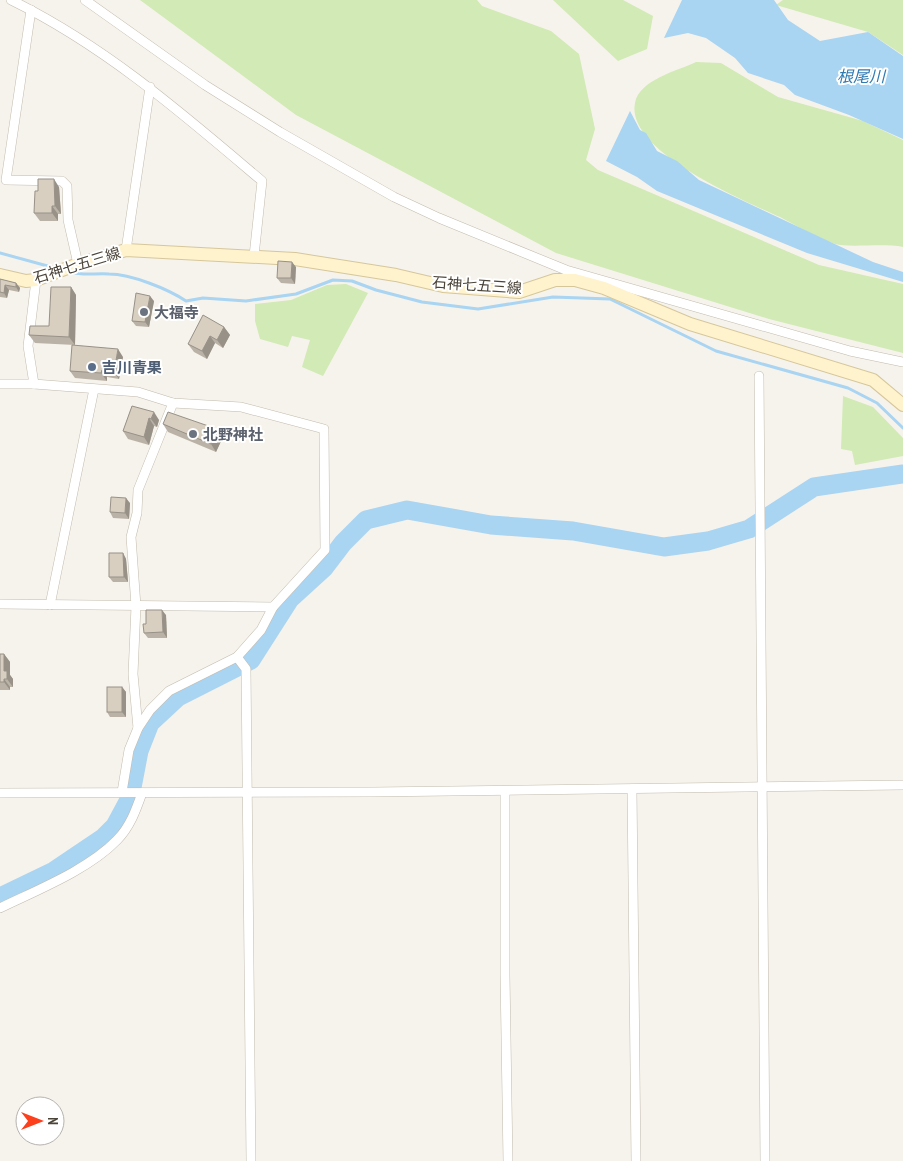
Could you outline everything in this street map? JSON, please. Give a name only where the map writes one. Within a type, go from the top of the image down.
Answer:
[{"type":"main road","name":"石神七五三線","points":[[0,275],[36,280],[78,264],[126,250],[295,259],[396,275],[444,286],[519,292],[555,280],[575,280],[604,288],[690,324],[873,380],[903,405]]},
{"type":"street","points":[[11,0],[31,10],[115,62],[150,87],[262,181],[254,256]]},
{"type":"street","points":[[85,0],[205,85],[280,132],[394,197],[439,218],[566,270],[850,351],[903,362]]},
{"type":"street","points":[[31,10],[6,180],[62,181],[67,186],[68,220],[78,264]]},
{"type":"street","points":[[126,250],[150,87]]},
{"type":"street","points":[[34,384],[28,346],[36,280]]},
{"type":"street","points":[[759,376],[765,1161]]},
{"type":"street","points":[[0,384],[34,384],[138,392],[173,403],[241,407],[324,429],[325,550],[273,607],[261,630],[238,658],[169,691],[150,710],[138,728],[129,750],[122,792]]},
{"type":"street","points":[[50,605],[94,389]]},
{"type":"street","points":[[138,728],[133,674],[136,606],[131,537],[137,512],[138,490],[173,403]]},
{"type":"street","points":[[0,604],[273,607]]},
{"type":"street","points":[[238,658],[246,669],[251,1161]]},
{"type":"street","points":[[0,793],[505,791],[903,785]]},
{"type":"street","points":[[632,788],[636,1161]]},
{"type":"street","points":[[505,791],[508,1161]]},
{"type":"street","points":[[0,908],[96,858],[118,839],[134,817],[142,793]]},
{"type":"green space","points":[[140,0],[477,0],[482,6],[551,31],[579,54],[595,129],[586,160],[598,170],[819,265],[903,284],[903,353],[769,319],[556,253],[296,115]]},
{"type":"green space","points":[[553,0],[623,0],[653,16],[647,49],[618,61]]},
{"type":"green space","points":[[783,0],[903,0],[903,55],[868,32],[776,5]]},
{"type":"green space","points":[[696,62],[721,63],[778,97],[863,121],[903,140],[903,247],[835,244],[716,187],[667,156],[649,139],[637,121],[635,103],[638,95],[651,82]]},
{"type":"green space","points":[[346,284],[368,293],[323,376],[302,367],[310,340],[292,336],[288,347],[260,339],[255,321],[255,304],[291,300],[327,285]]},
{"type":"green space","points":[[843,396],[873,407],[903,438],[903,456],[855,465],[852,451],[841,449]]},
{"type":"water","name":"根尾川","points":[[682,0],[774,0],[788,20],[820,41],[868,32],[903,56],[903,139],[849,115],[795,95],[784,85],[748,73],[735,58],[706,38],[688,33],[664,38]]},
{"type":"water","points":[[630,111],[640,130],[646,133],[657,151],[677,161],[699,180],[873,262],[903,272],[903,282],[807,253],[657,191],[637,177],[606,161]]},
{"type":"building","points":[[38,179],[54,179],[55,206],[52,206],[52,213],[34,213],[35,191],[38,191]]},
{"type":"building","points":[[278,261],[292,262],[291,278],[277,278]]},
{"type":"building","points":[[0,279],[16,283],[16,287],[5,285],[4,293],[0,292]]},
{"type":"building","points":[[51,287],[71,287],[69,337],[29,335],[30,326],[49,326]]},
{"type":"building","points":[[136,293],[150,296],[145,322],[132,321]]},
{"type":"building","points":[[203,315],[224,327],[217,340],[210,336],[202,351],[188,344]]},
{"type":"building","points":[[72,345],[118,349],[114,372],[102,370],[101,373],[70,371]]},
{"type":"building","points":[[132,406],[154,412],[151,419],[149,418],[144,437],[123,431]]},
{"type":"building","points":[[168,412],[217,429],[211,444],[163,424]]},
{"type":"building","points":[[111,497],[126,498],[125,513],[110,512]]},
{"type":"building","points":[[109,553],[123,553],[124,577],[109,577]]},
{"type":"building","points":[[146,610],[162,610],[163,632],[144,633],[143,624],[146,624]]},
{"type":"building","points":[[0,654],[4,654],[4,671],[7,671],[7,679],[4,679],[4,682],[0,682]]},
{"type":"building","points":[[107,687],[122,687],[122,712],[107,712]]},
{"type":"waterway","points":[[0,253],[55,268]]},
{"type":"waterway","points":[[70,272],[118,275],[138,279],[160,287],[186,301],[203,298],[246,301],[296,294],[333,280],[352,281],[376,290],[422,302],[478,309],[553,297],[610,299],[716,351],[848,388],[877,403],[903,428]]},
{"type":"waterway","points":[[0,897],[54,871],[103,838],[115,826],[130,798],[139,751],[150,723],[178,697],[251,660],[290,599],[324,568],[343,543],[366,520],[407,510],[491,525],[573,531],[664,547],[708,541],[749,529],[814,487],[903,474]]},
{"type":"place","name":"大福寺","points":[[144,312]]},
{"type":"place","name":"吉川青果","points":[[92,367]]},
{"type":"place","name":"北野神社","points":[[193,434]]}]
